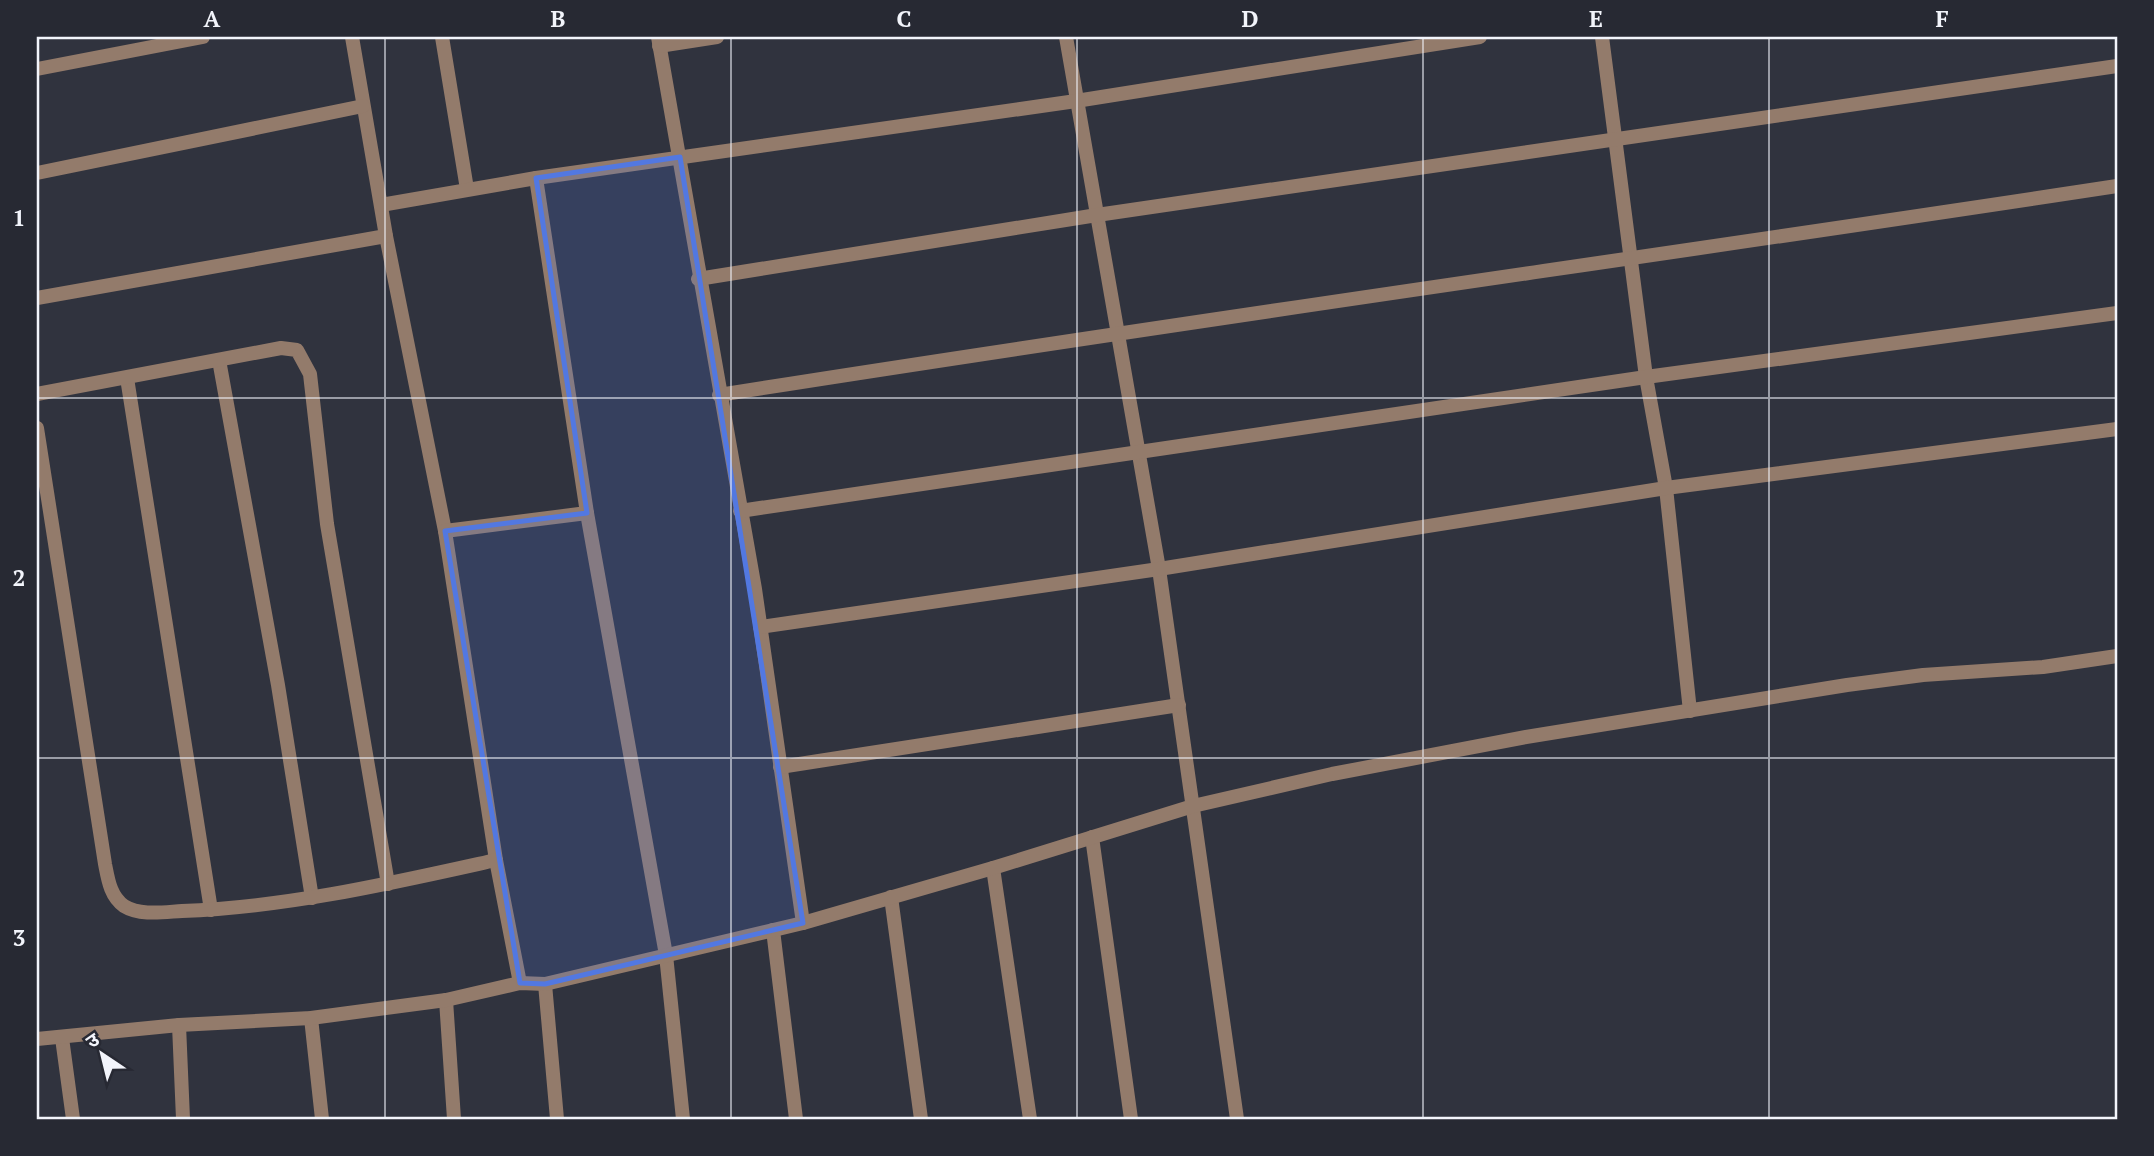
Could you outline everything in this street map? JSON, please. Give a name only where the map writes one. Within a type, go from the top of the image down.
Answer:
[{"type":"street","points":[[37,69],[202,37]]},
{"type":"street","points":[[352,37],[386,236],[445,531],[496,860],[520,983]]},
{"type":"street","points":[[442,37],[467,189]]},
{"type":"street","points":[[717,37],[659,42],[760,627],[803,923]]},
{"type":"street","points":[[1066,37],[1116,332],[1140,453],[1179,705],[1237,1119]]},
{"type":"street","points":[[381,205],[536,178],[1076,101],[1480,37]]},
{"type":"street","points":[[1602,37],[1646,377],[1666,488],[1690,711]]},
{"type":"street","points":[[698,279],[1097,215],[2117,66]]},
{"type":"street","points":[[37,173],[363,106]]},
{"type":"street","points":[[536,178],[587,513],[666,955],[683,1119]]},
{"type":"street","points":[[719,395],[1116,332],[1631,260],[2117,186]]},
{"type":"street","points":[[37,298],[386,236]]},
{"type":"street","points":[[740,511],[1646,377],[2117,313]]},
{"type":"street","points":[[37,394],[281,348],[297,350],[306,363],[327,524],[388,884]]},
{"type":"street","points":[[219,360],[278,685],[312,898]]},
{"type":"street","points":[[127,378],[211,910]]},
{"type":"street","points":[[37,428],[109,886],[125,906],[147,912],[211,910],[312,898],[496,860]]},
{"type":"street","points":[[760,627],[1158,569],[1666,488],[2117,429]]},
{"type":"street","points":[[445,531],[587,513]]},
{"type":"street","points":[[37,1039],[179,1025],[311,1018],[446,1000],[520,983],[545,984],[803,923],[1193,806],[1332,774],[1847,685],[2043,667],[2117,656]]},
{"type":"street","points":[[780,767],[1179,705]]},
{"type":"street","points":[[1092,837],[1131,1119]]},
{"type":"street","points":[[993,868],[1030,1119]]},
{"type":"street","points":[[891,897],[921,1119]]},
{"type":"street","points":[[773,930],[796,1119]]},
{"type":"street","points":[[545,984],[557,1119]]},
{"type":"street","points":[[446,1000],[454,1119]]},
{"type":"street","points":[[311,1018],[322,1119]]},
{"type":"street","points":[[179,1025],[183,1119]]},
{"type":"street","points":[[62,1038],[73,1119]]},
{"type":"highlighted area","points":[[680,157],[803,923],[545,984],[520,983],[445,531],[587,513],[536,178]]}]
